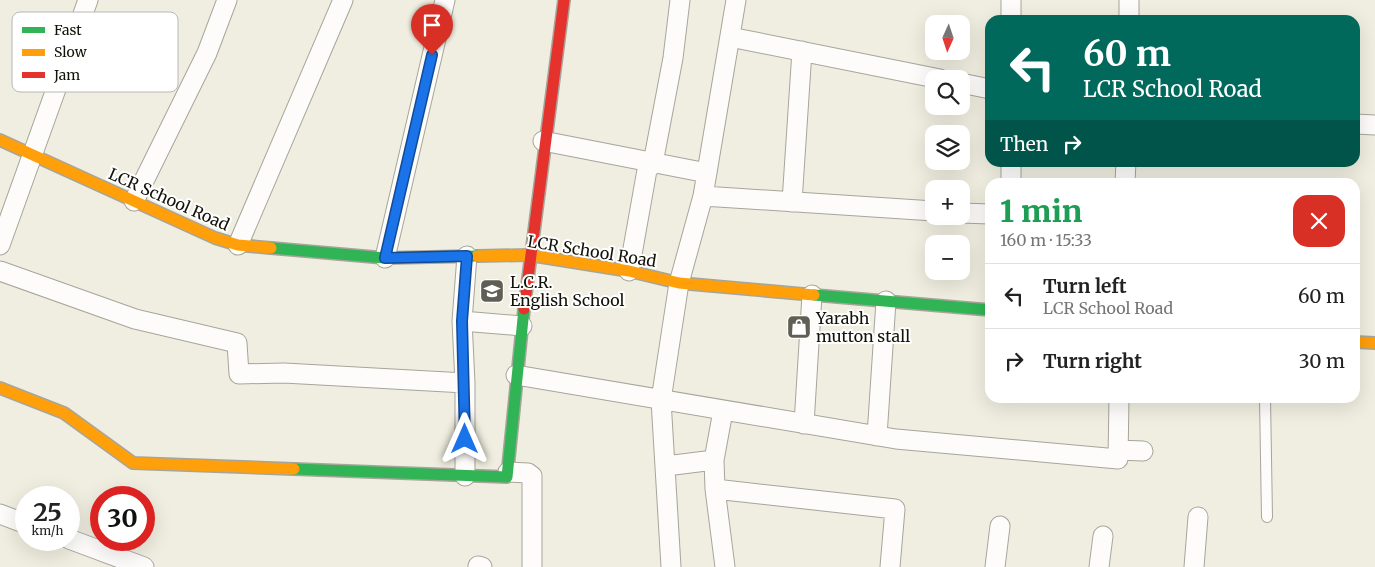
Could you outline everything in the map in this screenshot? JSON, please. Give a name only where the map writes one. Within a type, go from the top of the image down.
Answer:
[{"type":"street","points":[[84,12],[88,0]]},
{"type":"street","points":[[134,202],[207,53],[227,0]]},
{"type":"street","points":[[238,245],[343,0]]},
{"type":"street","points":[[385,258],[445,0]]},
{"type":"street","points":[[0,388],[64,413],[133,463],[507,477],[529,255],[543,141],[564,0]]},
{"type":"street","points":[[629,271],[647,170],[653,163],[672,58],[680,0]]},
{"type":"street","points":[[670,567],[661,400],[679,283],[703,196],[736,0]]},
{"type":"street","points":[[1011,0],[1011,15]]},
{"type":"street","points":[[1129,0],[1129,15]]},
{"type":"street","points":[[730,37],[925,76]]},
{"type":"street","points":[[792,202],[802,51]]},
{"type":"street","points":[[970,85],[985,88]]},
{"type":"street","points":[[0,246],[55,92]]},
{"type":"street","points":[[1360,124],[1375,125]]},
{"type":"street","name":"LCR School Road","points":[[0,140],[215,238],[238,245],[385,258],[529,255],[629,271],[679,283],[985,310]]},
{"type":"street","points":[[543,141],[706,173]]},
{"type":"street","points":[[703,196],[925,210]]},
{"type":"street","points":[[970,213],[985,214]]},
{"type":"street","points":[[465,476],[465,383],[462,321],[467,256]]},
{"type":"street","points":[[0,272],[135,319],[237,343],[239,374],[284,373],[465,383]]},
{"type":"street","points":[[804,424],[812,295]]},
{"type":"street","points":[[877,436],[886,301]]},
{"type":"street","points":[[462,321],[522,326]]},
{"type":"street","points":[[1360,342],[1375,343]]},
{"type":"street","points":[[516,375],[877,436],[1118,459],[1119,403]]},
{"type":"street","points":[[723,411],[714,460],[715,488],[725,567]]},
{"type":"street","points":[[1118,450],[1143,451]]},
{"type":"street","points":[[666,466],[714,460]]},
{"type":"street","points":[[508,472],[528,473],[532,476],[532,567]]},
{"type":"street","points":[[715,488],[895,509],[890,567]]},
{"type":"street","points":[[0,514],[15,520]]},
{"type":"street","points":[[1194,567],[1198,516]]},
{"type":"street","points":[[995,567],[1000,526]]},
{"type":"street","points":[[1099,567],[1103,536]]},
{"type":"street","points":[[80,544],[144,567]]},
{"type":"lane","points":[[1265,403],[1267,517]]},
{"type":"traffic: fast","points":[[271,248],[385,258],[477,256]]},
{"type":"traffic: fast","points":[[814,295],[985,310]]},
{"type":"traffic: fast","points":[[294,469],[507,477],[524,309]]},
{"type":"traffic: slow","points":[[0,140],[215,238],[238,245],[271,248]]},
{"type":"traffic: slow","points":[[477,256],[529,255],[629,271],[679,283],[814,295]]},
{"type":"traffic: slow","points":[[1360,342],[1375,343]]},
{"type":"traffic: slow","points":[[0,388],[64,413],[133,463],[294,469]]},
{"type":"traffic: jam","points":[[524,309],[564,0]]},
{"type":"place","name":"L.C.R. English School","points":[[492,291]]},
{"type":"place","name":"Yarabh mutton stall","points":[[799,327]]},
{"type":"route","points":[[432,55],[385,258],[467,256],[462,321],[465,439]]}]
